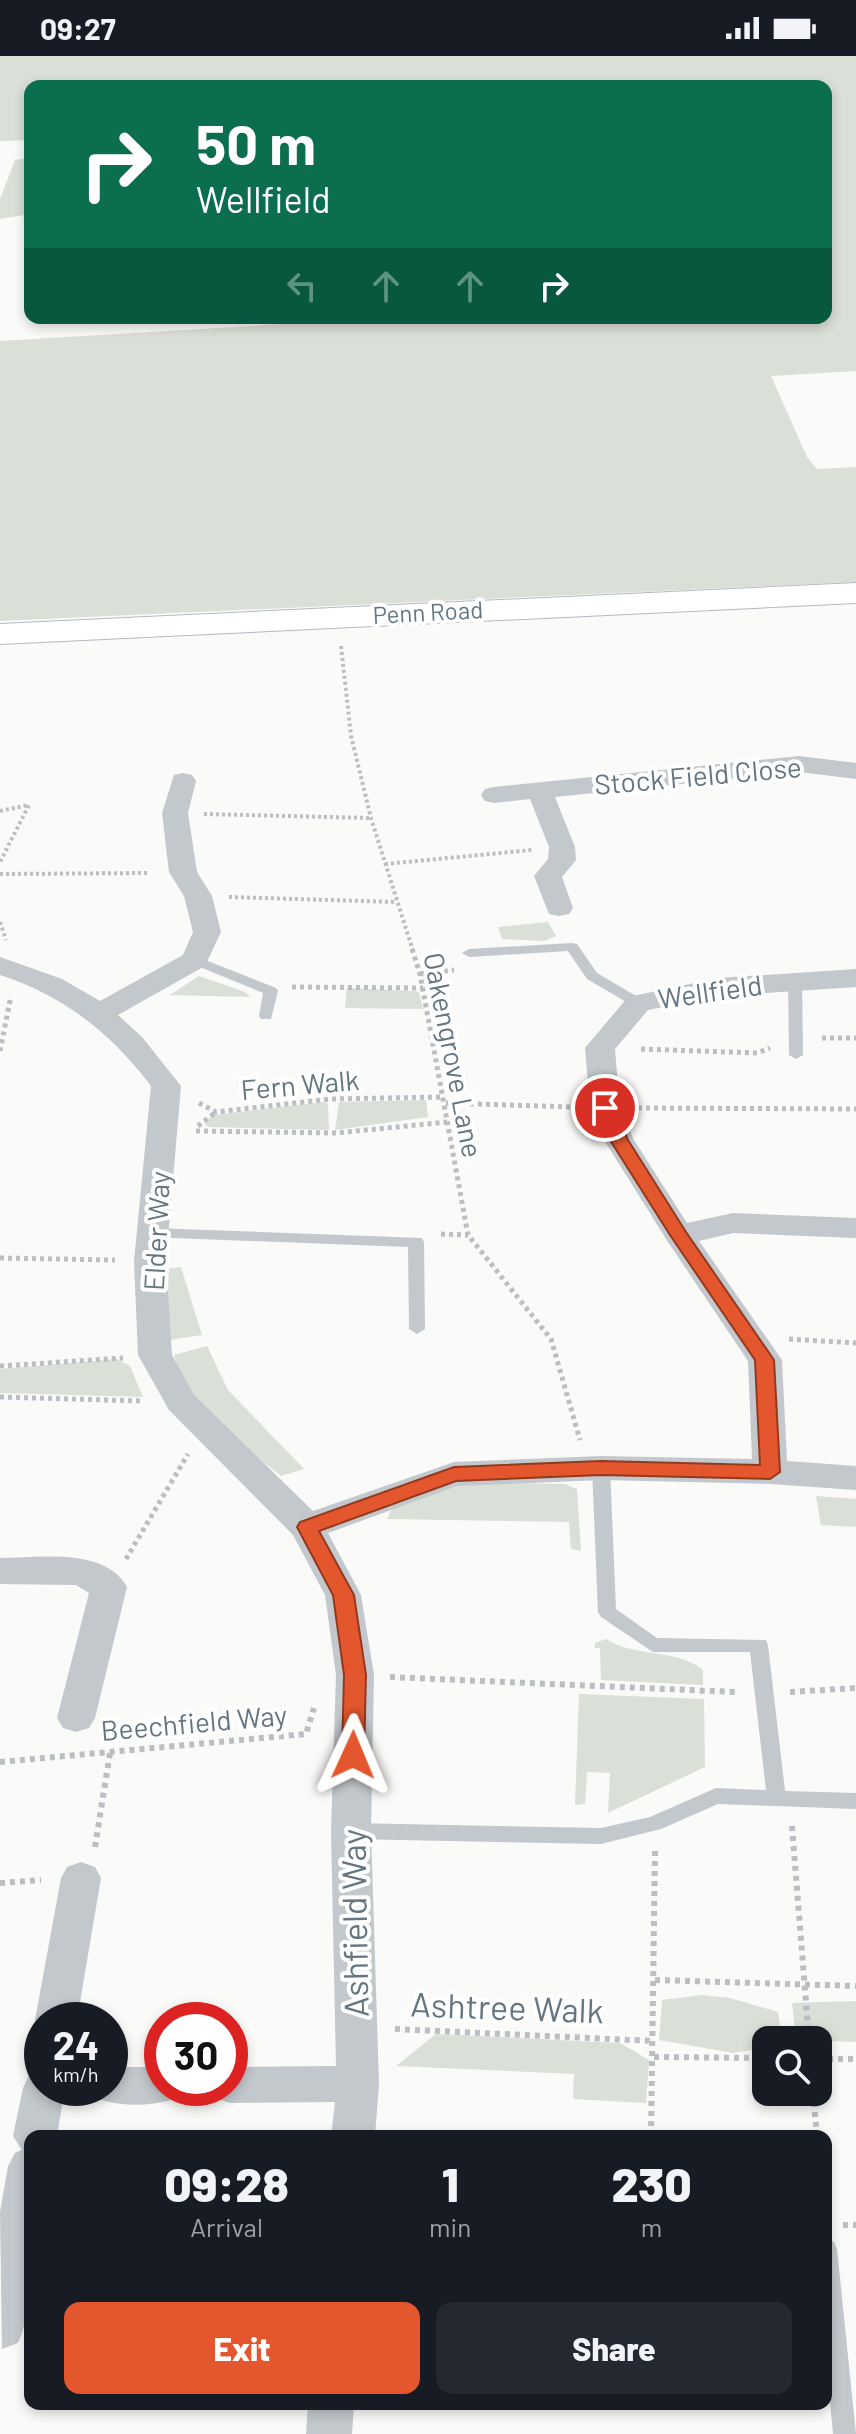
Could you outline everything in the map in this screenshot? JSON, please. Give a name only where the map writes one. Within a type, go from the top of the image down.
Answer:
[{"type":"main road","name":"Penn Road","points":[[0,634],[856,593]]},
{"type":"street","name":"Stock Field Close","points":[[494,795],[799,764],[856,771]]},
{"type":"street","points":[[101,1012],[195,960],[207,932],[198,896],[183,872],[175,813],[183,781]]},
{"type":"street","points":[[540,791],[562,847],[562,860],[548,876],[559,908]]},
{"type":"street","points":[[8,968],[61,988],[101,1012],[139,1048],[166,1086]]},
{"type":"street","name":"Wellfield","points":[[600,1048],[638,1003],[718,987],[856,978]]},
{"type":"street","points":[[600,1048],[605,1108],[619,1140],[679,1235],[765,1360],[770,1472]]},
{"type":"street","name":"Elder Way","points":[[166,1086],[152,1247],[155,1355],[181,1402],[203,1427],[307,1527]]},
{"type":"street","points":[[679,1235],[733,1223],[856,1228]]},
{"type":"street","points":[[307,1527],[454,1474],[601,1468],[770,1472],[856,1478]]},
{"type":"street","name":"Ashfield Way","points":[[307,1527],[343,1595],[355,1675],[351,1831],[358,2084],[354,2130]]},
{"type":"street","points":[[0,1571],[82,1572],[109,1587],[76,1718]]},
{"type":"street","points":[[59,2002],[81,1878]]},
{"type":"street","points":[[248,2085],[358,2084]]},
{"type":"street","points":[[36,2130],[41,2106]]},
{"type":"street","points":[[2,2328],[24,2201]]},
{"type":"street","points":[[329,2434],[331,2410]]},
{"type":"lane","points":[[469,953],[572,947],[592,976],[638,1003]]},
{"type":"lane","points":[[195,960],[271,991],[266,1016]]},
{"type":"lane","points":[[795,981],[796,1055]]},
{"type":"lane","points":[[152,1247],[416,1242],[417,1329]]},
{"type":"lane","points":[[601,1468],[607,1612],[653,1645],[759,1645],[764,1694],[783,1797]]},
{"type":"lane","points":[[351,1831],[601,1836],[654,1824],[716,1796],[856,1801]]},
{"type":"lane","points":[[832,2328],[845,2434]]},
{"type":"path","name":"Oakengrove Lane","points":[[338,618],[351,736],[371,818],[423,988],[468,1235],[551,1339],[581,1443],[601,1468]]},
{"type":"path","points":[[0,811],[29,805],[0,862]]},
{"type":"path","points":[[175,813],[371,818]]},
{"type":"path","points":[[385,864],[562,847]]},
{"type":"path","points":[[0,874],[183,872]]},
{"type":"path","points":[[198,896],[396,902]]},
{"type":"path","points":[[0,1051],[8,968]]},
{"type":"path","points":[[271,991],[306,985],[423,988]]},
{"type":"path","points":[[600,1048],[757,1053],[797,1038],[856,1038]]},
{"type":"path","name":"Fern Walk","points":[[166,1086],[216,1112]]},
{"type":"path","name":"Fern Walk","points":[[447,1122],[336,1133],[192,1131],[216,1112],[330,1099],[445,1100],[605,1108],[856,1109]]},
{"type":"path","points":[[0,1258],[152,1247]]},
{"type":"path","points":[[750,1337],[856,1343]]},
{"type":"path","points":[[0,1366],[38,1366],[155,1355]]},
{"type":"path","points":[[0,1397],[181,1402]]},
{"type":"path","points":[[109,1587],[203,1427]]},
{"type":"path","points":[[355,1675],[764,1694],[856,1688]]},
{"type":"path","name":"Beechfield Way","points":[[0,1762],[306,1734],[320,1686],[355,1675]]},
{"type":"path","points":[[81,1878],[93,1859],[110,1753]]},
{"type":"path","points":[[783,1797],[808,2026]]},
{"type":"path","points":[[651,2130],[655,1980],[654,1824]]},
{"type":"path","points":[[655,1980],[856,1986]]},
{"type":"path","name":"Ashtree Walk","points":[[357,2028],[654,2041]]},
{"type":"path","points":[[654,2057],[752,2058]]},
{"type":"path","points":[[832,2059],[856,2059]]},
{"type":"path","points":[[814,2106],[816,2130]]},
{"type":"shaded area","points":[[0,56],[856,56],[856,371],[771,376],[807,457],[817,469],[856,467],[856,582],[0,621],[0,341],[283,324],[832,324],[832,80],[24,80],[24,140],[0,141]]},
{"type":"shaded area","points":[[24,159],[24,215],[0,219],[0,199],[15,160]]},
{"type":"shaded area","points":[[548,922],[556,936],[544,941],[502,939],[498,927]]},
{"type":"shaded area","points":[[199,976],[245,992],[250,997],[170,995]]},
{"type":"shaded area","points":[[347,988],[419,992],[423,1009],[345,1008]]},
{"type":"shaded area","points":[[426,1100],[428,1117],[335,1130],[339,1102]]},
{"type":"shaded area","points":[[328,1104],[329,1130],[208,1127],[204,1122],[214,1115]]},
{"type":"shaded area","points":[[181,1267],[202,1335],[169,1340],[166,1319],[168,1269]]},
{"type":"shaded area","points":[[207,1346],[228,1390],[304,1469],[281,1476],[216,1423],[189,1392],[174,1355]]},
{"type":"shaded area","points":[[117,1359],[130,1366],[143,1397],[0,1393],[0,1369]]},
{"type":"shaded area","points":[[458,1482],[565,1484],[577,1489],[581,1551],[571,1549],[569,1522],[387,1519],[394,1504]]},
{"type":"shaded area","points":[[816,1496],[856,1499],[856,1527],[821,1525]]},
{"type":"shaded area","points":[[606,1639],[631,1649],[693,1663],[703,1670],[703,1685],[601,1680],[600,1648],[595,1648],[595,1643]]},
{"type":"shaded area","points":[[579,1694],[704,1699],[705,1767],[608,1813],[610,1773],[587,1772],[585,1804],[575,1805]]},
{"type":"shaded area","points":[[702,1995],[730,1998],[778,2012],[780,2026],[752,2026],[752,2050],[733,2053],[659,2040],[662,2000]]},
{"type":"shaded area","points":[[856,2001],[856,2042],[832,2041],[832,2026],[794,2026],[792,2003]]},
{"type":"shaded area","points":[[436,2034],[620,2043],[649,2060],[646,2103],[573,2099],[574,2074],[396,2066]]},
{"type":"route","points":[[353,1755],[355,1675],[343,1595],[307,1527],[454,1474],[601,1468],[770,1472],[765,1360],[679,1235],[619,1140],[605,1108]]}]
